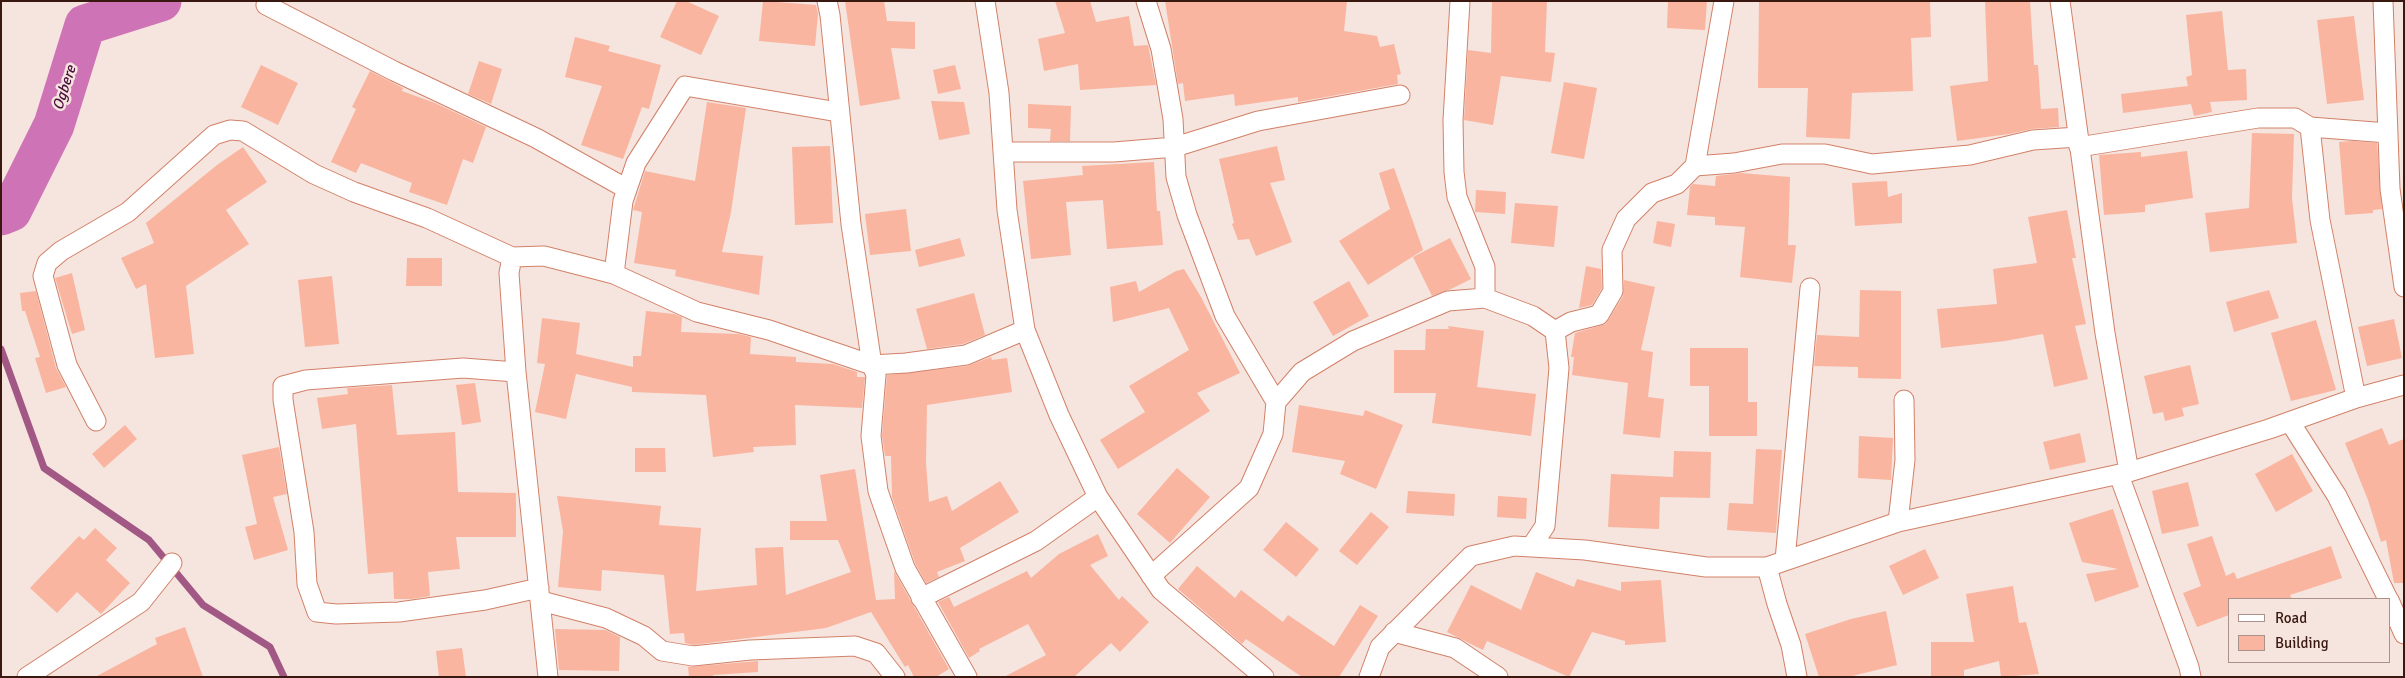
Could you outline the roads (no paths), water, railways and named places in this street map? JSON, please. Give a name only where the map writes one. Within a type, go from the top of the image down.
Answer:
[{"type":"street","points":[[827,1],[851,224],[872,365],[876,374],[871,436],[878,491],[905,568],[967,677]]},
{"type":"street","points":[[985,1],[999,93],[1007,210],[1025,330],[1059,415],[1098,497],[1161,590],[1264,677]]},
{"type":"street","points":[[1146,1],[1161,49],[1173,119],[1176,177],[1187,215],[1225,316],[1276,402]]},
{"type":"street","points":[[1460,1],[1453,120],[1454,172],[1457,197],[1485,267],[1485,298]]},
{"type":"street","points":[[1555,331],[1571,322],[1600,315],[1613,291],[1612,250],[1626,219],[1652,193],[1677,184],[1695,166],[1724,1]]},
{"type":"street","points":[[2060,1],[2124,474],[2191,677]]},
{"type":"street","points":[[2383,1],[2390,189],[2404,287]]},
{"type":"street","points":[[266,6],[394,71],[536,138],[627,188]]},
{"type":"street","points":[[614,274],[622,201],[636,163],[685,86],[838,112]]},
{"type":"street","points":[[1003,152],[1114,152],[1175,147],[1258,121],[1400,95]]},
{"type":"street","points":[[1695,166],[1734,164],[1782,154],[1825,154],[1872,164],[1970,155],[2033,140],[2078,142],[2258,118],[2294,118],[2310,127],[2388,133]]},
{"type":"street","points":[[2310,127],[2320,220],[2356,398]]},
{"type":"street","points":[[96,421],[67,365],[43,276],[47,263],[61,251],[128,212],[214,135],[230,130],[243,131],[314,174],[354,192],[427,218],[512,257],[544,256],[614,274],[697,312],[769,330],[872,365],[966,356],[1025,330]]},
{"type":"street","points":[[512,257],[509,273],[516,372],[548,677]]},
{"type":"street","points":[[1785,560],[1810,288]]},
{"type":"street","points":[[1151,576],[1249,488],[1273,434],[1276,402],[1302,372],[1354,341],[1448,301],[1485,298],[1533,316],[1555,331],[1559,368],[1545,526],[1531,547]]},
{"type":"street","points":[[516,372],[463,368],[306,380],[283,386],[283,400],[304,532],[308,584],[317,612],[336,614],[400,612],[485,600],[540,595],[606,618],[644,636],[662,651],[694,656],[750,650],[855,646],[876,653],[895,677]]},
{"type":"street","points":[[1369,677],[1380,647],[1472,556],[1514,546],[1585,550],[1706,567],[1767,567],[1898,522],[2124,474],[2290,422],[2356,398],[2404,385]]},
{"type":"street","points":[[1898,522],[1905,460],[1904,400]]},
{"type":"street","points":[[2290,422],[2337,496],[2387,598]]},
{"type":"street","points":[[921,598],[1036,541],[1098,497]]},
{"type":"street","points":[[27,677],[141,602],[172,563]]},
{"type":"street","points":[[1767,567],[1777,604],[1792,645],[1797,677]]},
{"type":"street","points":[[2390,604],[2404,634]]},
{"type":"street","points":[[1394,632],[1455,648],[1498,677]]},
{"type":"waterway","name":"Ogbere","points":[[1,215],[11,211],[54,125],[85,25],[161,1]]},
{"type":"waterway","points":[[1,349],[44,468],[149,540],[203,605],[270,647],[284,677]]}]
